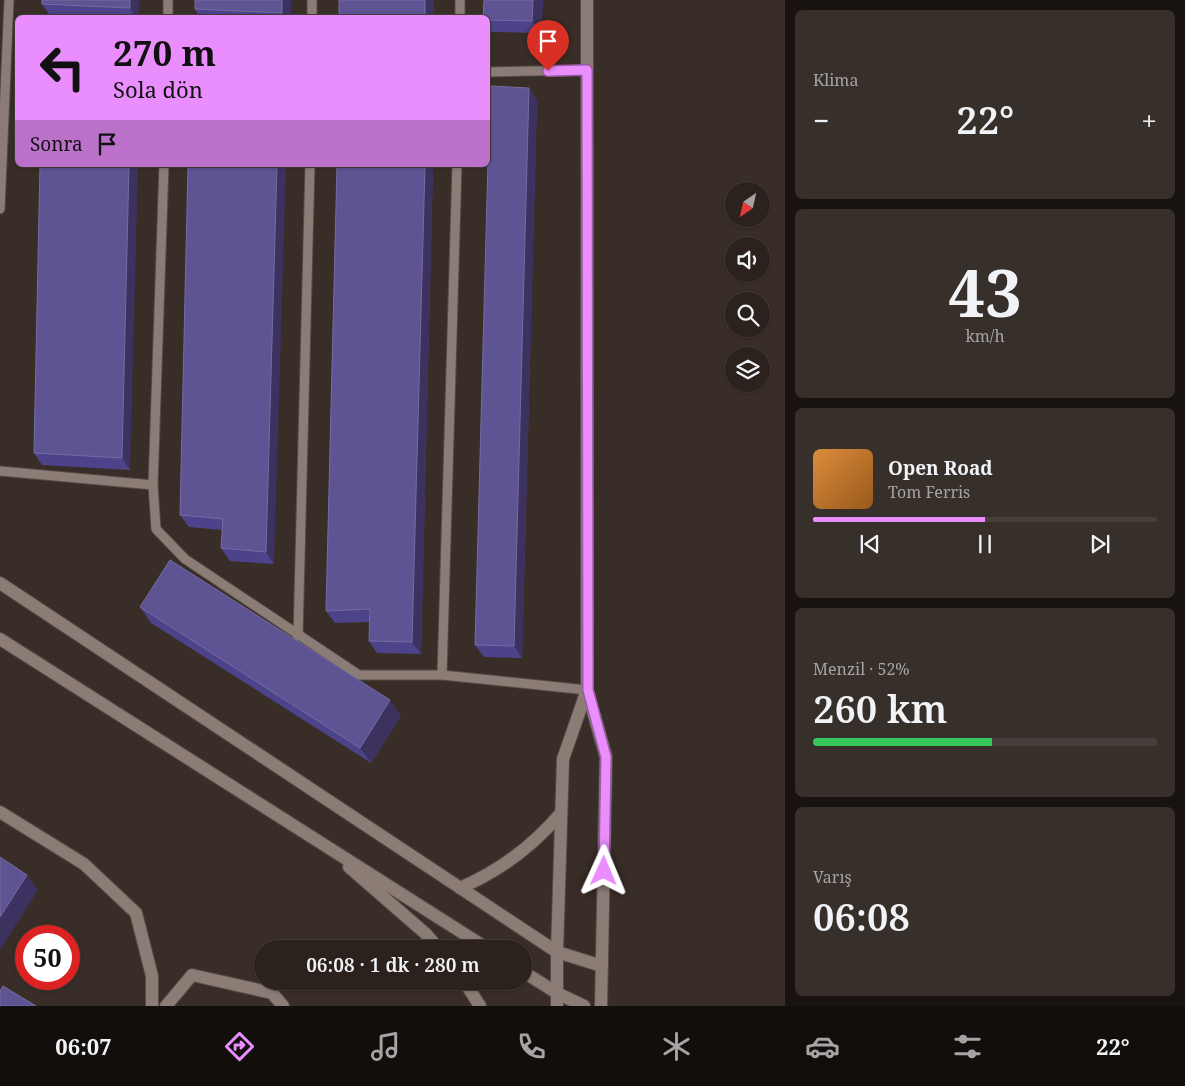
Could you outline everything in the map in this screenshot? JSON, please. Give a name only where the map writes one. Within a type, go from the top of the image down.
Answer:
[{"type":"street","points":[[587,0],[588,690],[606,757],[601,1006]]},
{"type":"street","points":[[0,583],[557,952],[602,966]]},
{"type":"street","points":[[0,639],[474,940]]},
{"type":"street","points":[[557,1000],[563,759],[588,690]]},
{"type":"street","points":[[0,812],[84,864],[136,913],[152,976],[152,1006]]},
{"type":"street","points":[[460,888],[510,861],[534,842],[561,814]]},
{"type":"street","points":[[315,838],[431,940]]},
{"type":"street","points":[[166,1006],[192,975],[272,993],[283,1006]]},
{"type":"street","points":[[532,979],[557,1000],[584,1006]]},
{"type":"street","points":[[470,990],[480,1006]]},
{"type":"lane","points":[[0,209],[13,50],[9,0]]},
{"type":"lane","points":[[168,0],[168,15]]},
{"type":"lane","points":[[312,0],[312,15]]},
{"type":"lane","points":[[460,0],[460,15]]},
{"type":"lane","points":[[490,72],[587,70]]},
{"type":"lane","points":[[164,167],[153,485],[156,529],[185,559],[359,675],[442,675],[588,690]]},
{"type":"lane","points":[[298,636],[310,167]]},
{"type":"lane","points":[[442,675],[457,167]]},
{"type":"lane","points":[[0,471],[153,485]]},
{"type":"building","points":[[42,0],[130,0],[130,8],[42,4]]},
{"type":"building","points":[[195,0],[282,0],[282,13],[195,9]]},
{"type":"building","points":[[339,0],[425,0],[425,15],[339,15]]},
{"type":"building","points":[[484,0],[533,0],[532,21],[490,20],[490,15],[483,15]]},
{"type":"building","points":[[490,86],[529,88],[514,646],[475,645],[488,167],[490,167]]},
{"type":"building","points":[[40,167],[129,167],[122,458],[34,453]]},
{"type":"building","points":[[188,167],[277,167],[266,552],[221,548],[223,519],[180,515]]},
{"type":"building","points":[[337,167],[425,167],[412,642],[369,641],[370,609],[326,611]]},
{"type":"building","points":[[170,560],[390,700],[360,748],[140,607]]},
{"type":"building","points":[[0,857],[27,875],[0,917]]},
{"type":"building","points":[[3,986],[36,1006],[0,1006],[0,991]]},
{"type":"route","points":[[548,71],[587,70],[588,690],[606,757],[604,871]]}]
